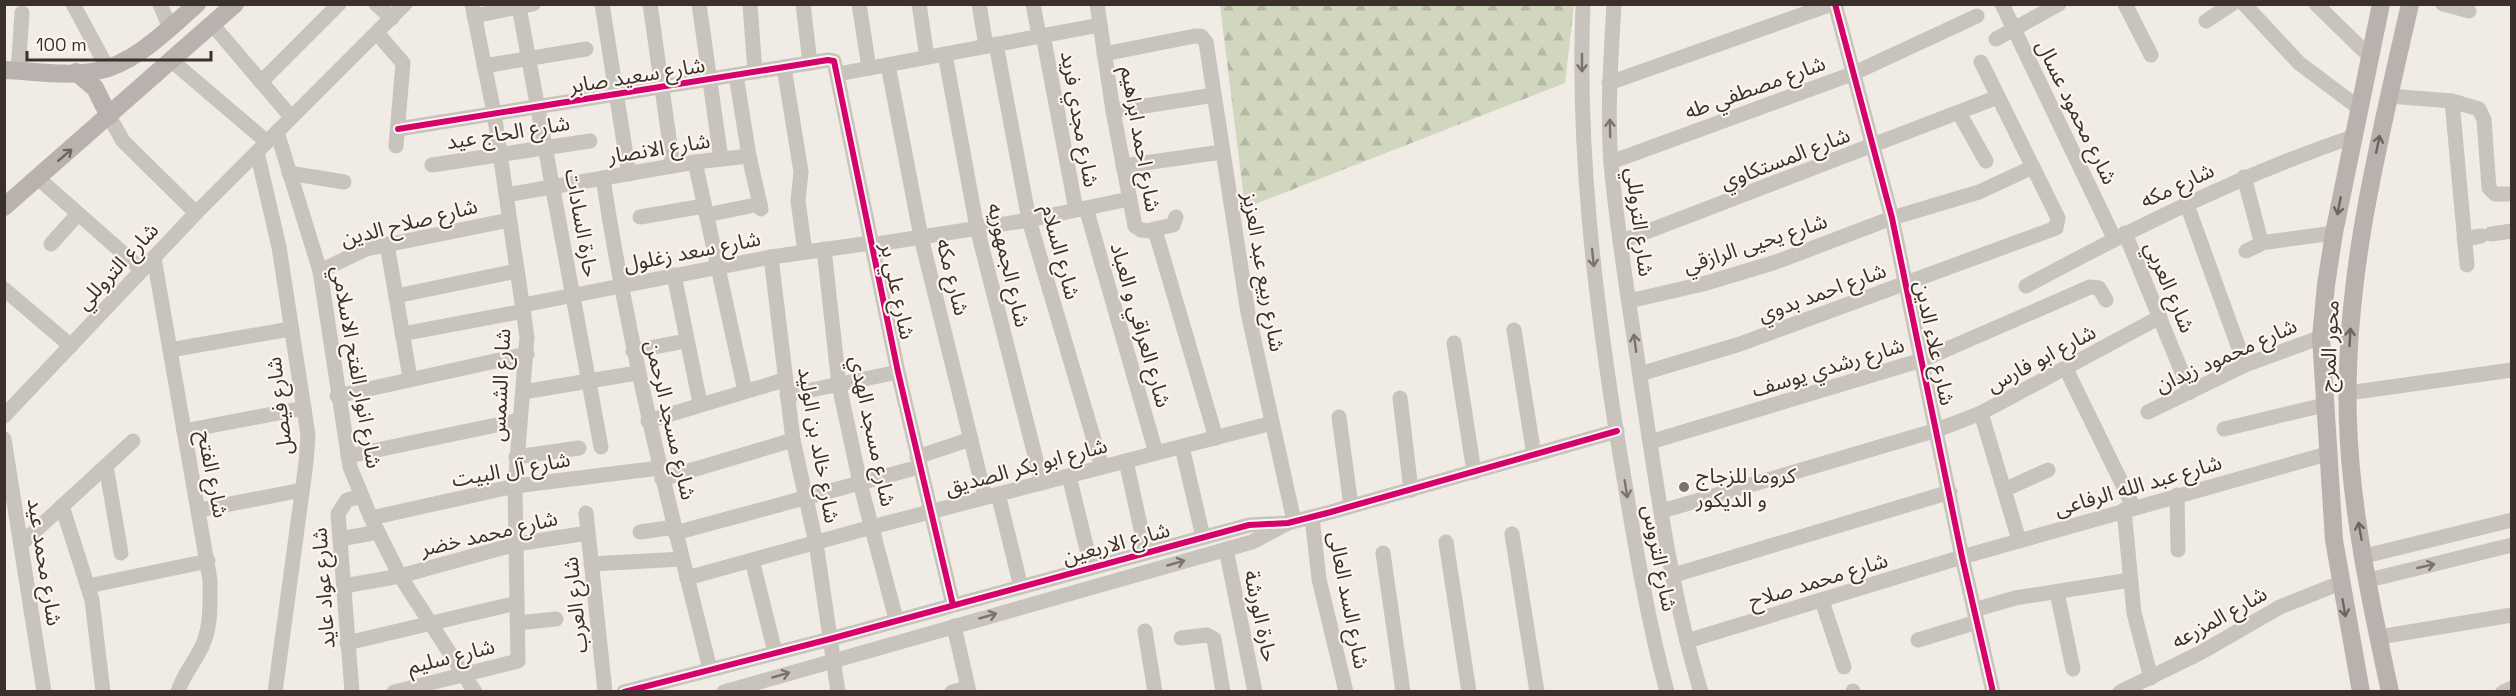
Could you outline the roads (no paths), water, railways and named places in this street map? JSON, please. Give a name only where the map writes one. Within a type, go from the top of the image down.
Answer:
[{"type":"main road","points":[[11,71],[76,72],[108,69],[134,54],[170,28],[197,4]]},
{"type":"main road","points":[[4,207],[235,4]]},
{"type":"main road","name":"محور المرج","points":[[2361,692],[2340,583],[2327,454],[2322,337],[2326,285],[2334,233],[2381,4]]},
{"type":"main road","name":"محور المرج","points":[[2390,692],[2352,475],[2348,393],[2350,331],[2361,243],[2389,96],[2410,4]]},
{"type":"main road","points":[[134,54],[133,66],[136,72],[151,80]]},
{"type":"main road","points":[[76,72],[95,88],[109,116]]},
{"type":"street","points":[[73,4],[108,69]]},
{"type":"street","points":[[160,4],[170,28]]},
{"type":"street","points":[[261,82],[339,4]]},
{"type":"street","points":[[376,4],[392,18]]},
{"type":"street","name":"شارع التروللي","points":[[4,416],[196,213],[405,4]]},
{"type":"street","points":[[602,4],[629,174]]},
{"type":"street","points":[[650,4],[673,166]]},
{"type":"street","points":[[699,4],[721,159]]},
{"type":"street","points":[[750,4],[755,72]]},
{"type":"street","points":[[803,4],[810,63]]},
{"type":"street","points":[[859,4],[869,68]]},
{"type":"street","points":[[918,4],[927,57]]},
{"type":"street","name":"شارع السلام","points":[[979,4],[991,45],[1029,220],[1102,467]]},
{"type":"street","name":"شارع مجدي فريد","points":[[1033,4],[1081,209]]},
{"type":"street","name":"شارع احمد ابراهيم","points":[[1097,4],[1113,111],[1136,228],[1150,230],[1157,237],[1216,438]]},
{"type":"street","points":[[1583,4],[1582,83],[1588,198],[1600,323],[1617,431]]},
{"type":"street","name":"شارع التروللي","points":[[1614,4],[1609,83],[1611,162],[1620,242],[1650,442]]},
{"type":"street","points":[[1609,83],[1833,4]]},
{"type":"street","name":"شارع علاء الدين","points":[[1833,4],[1892,218],[1976,616],[1988,690]]},
{"type":"street","name":"شارع محمود عسال","points":[[2002,4],[2120,235]]},
{"type":"street","points":[[2125,4],[2151,55]]},
{"type":"street","points":[[2206,21],[2232,4]]},
{"type":"street","points":[[2244,4],[2299,63],[2359,108]]},
{"type":"street","points":[[2316,4],[2370,57]]},
{"type":"street","points":[[2443,4],[2469,11]]},
{"type":"street","points":[[473,10],[526,6]]},
{"type":"street","name":"حارة السادات","points":[[526,6],[530,58],[601,447]]},
{"type":"street","points":[[1996,39],[2015,30],[2050,7]]},
{"type":"street","name":"شارع الشمس","points":[[473,10],[494,113],[523,308],[527,354],[515,486],[518,661]]},
{"type":"street","points":[[11,71],[22,13]]},
{"type":"street","name":"شارع مصطفي طه","points":[[1611,162],[1852,74],[1977,16]]},
{"type":"street","points":[[212,24],[291,117]]},
{"type":"street","points":[[838,74],[1100,25]]},
{"type":"street","points":[[377,33],[403,63],[396,146]]},
{"type":"street","name":"شارع ربيع عبد العزيز","points":[[1104,54],[1195,36],[1202,36],[1206,42],[1248,313],[1291,522]]},
{"type":"street","points":[[484,66],[586,49]]},
{"type":"street","name":"شارع الجمهوريه","points":[[945,54],[977,228],[1042,483]]},
{"type":"street","name":"شارع سعيد صابر","points":[[398,129],[831,60],[836,64],[838,74]]},
{"type":"street","points":[[172,61],[266,143]]},
{"type":"street","points":[[1981,62],[2033,167]]},
{"type":"street","name":"شارع مكه","points":[[888,65],[921,237],[971,439],[1021,587]]},
{"type":"street","points":[[784,67],[801,172],[798,201],[805,252]]},
{"type":"street","name":"شارع علي بر","points":[[838,74],[898,372],[953,604]]},
{"type":"street","points":[[640,217],[761,206],[749,156],[736,75]]},
{"type":"street","points":[[1113,111],[1214,95]]},
{"type":"street","points":[[2389,96],[2473,105],[2483,114],[2489,188],[2495,194],[2511,194]]},
{"type":"street","name":"شارع المستكاوي","points":[[1620,242],[1998,97]]},
{"type":"street","points":[[2452,101],[2467,265]]},
{"type":"street","points":[[1959,113],[1986,160]]},
{"type":"street","points":[[109,116],[123,141],[196,213]]},
{"type":"street","name":"شارع مكه","points":[[2026,286],[2186,202],[2244,177],[2352,137]]},
{"type":"street","name":"شارع الحاج عيد","points":[[432,165],[590,141]]},
{"type":"street","name":"شارع انوار الفتح الاسلامي","points":[[266,143],[289,173],[320,271],[331,333],[337,396],[348,456],[362,496],[400,576],[475,692]]},
{"type":"street","name":"شارع فيصل","points":[[266,143],[290,329],[308,435],[275,692]]},
{"type":"street","points":[[1123,166],[1222,152]]},
{"type":"street","name":"شارع الانصار","points":[[506,195],[695,162],[749,156]]},
{"type":"street","points":[[695,162],[745,391]]},
{"type":"street","name":"شارع يحيى الرازقي","points":[[1629,301],[1740,274],[1892,218],[1979,192],[2033,167]]},
{"type":"street","name":"شارع احمد بدوي","points":[[1640,374],[1740,344],[2050,231],[2058,225],[2058,218],[2033,167]]},
{"type":"street","points":[[289,173],[344,182]]},
{"type":"street","points":[[2244,177],[2259,238],[2265,242]]},
{"type":"street","points":[[38,178],[142,270]]},
{"type":"street","name":"شارع مسجد الرحمن","points":[[603,178],[619,286],[637,373],[710,669]]},
{"type":"street","points":[[1588,198],[1615,191]]},
{"type":"street","name":"شارع سعد زغلول","points":[[402,334],[573,295],[771,257],[1029,220],[1130,199]]},
{"type":"street","points":[[2186,202],[2245,365]]},
{"type":"street","name":"شارع العراقي و العباد","points":[[1081,209],[1156,453]]},
{"type":"street","points":[[51,244],[77,214]]},
{"type":"street","points":[[1150,230],[1173,225],[1176,217]]},
{"type":"street","name":"شارع صلاح الدين","points":[[320,271],[350,255],[387,244],[509,220]]},
{"type":"street","points":[[2464,239],[2511,231]]},
{"type":"street","points":[[2246,250],[2265,242],[2334,233]]},
{"type":"street","name":"شارع العربي","points":[[2120,235],[2160,317],[2190,392]]},
{"type":"street","points":[[387,244],[410,378]]},
{"type":"street","name":"شارع مسجد الهدي","points":[[824,249],[839,385],[860,483],[896,620]]},
{"type":"street","name":"شارع خالد بن الوليد","points":[[771,257],[785,388],[805,498],[816,543],[838,692]]},
{"type":"street","name":"شارع الفتح","points":[[154,258],[208,561],[210,622],[201,648],[185,674],[178,692]]},
{"type":"street","points":[[396,296],[517,271]]},
{"type":"street","points":[[674,275],[700,403]]},
{"type":"street","name":"شارع رشدي يوسف","points":[[1650,442],[1922,360],[2090,287],[2099,288],[2106,300]]},
{"type":"street","points":[[4,289],[71,346]]},
{"type":"street","name":"شارع ابو فارس","points":[[1662,511],[1937,430],[1981,413],[2160,317]]},
{"type":"street","points":[[170,350],[290,329]]},
{"type":"street","points":[[1514,330],[1534,455]]},
{"type":"street","name":"شارع محمود زيدان","points":[[2148,412],[2245,365],[2322,337]]},
{"type":"street","points":[[633,351],[686,341]]},
{"type":"street","points":[[1454,343],[1474,472]]},
{"type":"street","points":[[337,396],[410,378],[527,354]]},
{"type":"street","points":[[2066,369],[2129,509],[2130,580],[2141,646],[2151,678]]},
{"type":"street","points":[[2348,393],[2511,370]]},
{"type":"street","points":[[648,420],[745,391],[839,385],[898,372]]},
{"type":"street","points":[[523,392],[588,383],[637,373]]},
{"type":"street","points":[[1400,398],[1411,490]]},
{"type":"street","points":[[2224,429],[2324,405]]},
{"type":"street","points":[[184,431],[304,408]]},
{"type":"street","points":[[1981,413],[2006,489],[2019,540]]},
{"type":"street","points":[[1339,417],[1351,506]]},
{"type":"street","points":[[348,456],[520,420]]},
{"type":"street","name":"شارع ابو بكر الصديق","points":[[687,578],[872,527],[1272,423]]},
{"type":"street","name":"شارع الاربعين","points":[[624,692],[830,639],[1090,566],[1249,525],[1291,522],[1312,517],[1617,431]]},
{"type":"street","name":"شارع التروس","points":[[1617,431],[1643,587],[1667,692]]},
{"type":"street","name":"شارع محمد عيد","points":[[4,439],[44,692]]},
{"type":"street","points":[[640,532],[675,530],[860,483],[918,462],[971,439]]},
{"type":"street","name":"شارع آل البيت","points":[[371,518],[515,486],[660,473],[794,440]]},
{"type":"street","points":[[21,544],[133,441]]},
{"type":"street","name":"شارع التروس","points":[[1650,442],[1687,641],[1701,692]]},
{"type":"street","points":[[1182,447],[1203,537]]},
{"type":"street","points":[[516,457],[579,448]]},
{"type":"street","name":"شارع عبد الله الرفاعى","points":[[1962,557],[2327,454]]},
{"type":"street","points":[[1126,462],[1146,552]]},
{"type":"street","points":[[106,466],[121,553]]},
{"type":"street","points":[[2006,489],[2048,470]]},
{"type":"street","points":[[1069,476],[1090,566]]},
{"type":"street","points":[[199,510],[302,490]]},
{"type":"street","points":[[1674,575],[1950,492]]},
{"type":"street","points":[[2177,495],[2178,550]]},
{"type":"street","name":"شارع عواد عايد","points":[[352,692],[338,514],[346,500],[362,496]]},
{"type":"street","points":[[62,506],[88,586],[103,692]]},
{"type":"street","name":"شارع العرب","points":[[585,513],[606,692]]},
{"type":"street","name":"شارع السد العالى","points":[[1312,517],[1319,579],[1346,692]]},
{"type":"street","points":[[2365,556],[2511,520]]},
{"type":"street","name":"شارع الاربعين","points":[[724,692],[1252,542],[1291,522]]},
{"type":"street","points":[[340,539],[378,532]]},
{"type":"street","name":"شارع محمد خضر","points":[[344,586],[400,576],[516,544],[588,533]]},
{"type":"street","points":[[1512,534],[1537,692]]},
{"type":"street","points":[[2453,535],[2459,558]]},
{"type":"street","points":[[1446,542],[1468,692]]},
{"type":"street","points":[[2369,580],[2511,545]]},
{"type":"street","name":"حارة الورشة","points":[[1226,549],[1255,692]]},
{"type":"street","points":[[1383,553],[1403,692]]},
{"type":"street","name":"شارع محمد صلاح","points":[[1687,641],[1962,557]]},
{"type":"street","points":[[591,564],[682,559]]},
{"type":"street","points":[[752,560],[775,652]]},
{"type":"street","points":[[88,586],[208,561]]},
{"type":"street","points":[[1917,640],[2015,598],[2130,580]]},
{"type":"street","name":"شارع المزرعه","points":[[2120,692],[2151,678],[2280,607],[2340,583]]},
{"type":"street","points":[[2056,592],[2073,669]]},
{"type":"street","points":[[1822,601],[1844,667]]},
{"type":"street","points":[[348,643],[517,603]]},
{"type":"street","points":[[2379,637],[2511,615]]},
{"type":"street","points":[[517,623],[556,619]]},
{"type":"street","points":[[952,692],[968,690],[954,626]]},
{"type":"street","points":[[1145,631],[1155,692]]},
{"type":"street","points":[[1181,638],[1207,635],[1214,639],[1224,692]]},
{"type":"street","name":"شارع سليم","points":[[394,692],[518,661]]},
{"type":"street","points":[[2503,692],[2511,688]]},
{"type":"place","name":"كروما للزجاج و الديكور","points":[[1684,487]]}]
